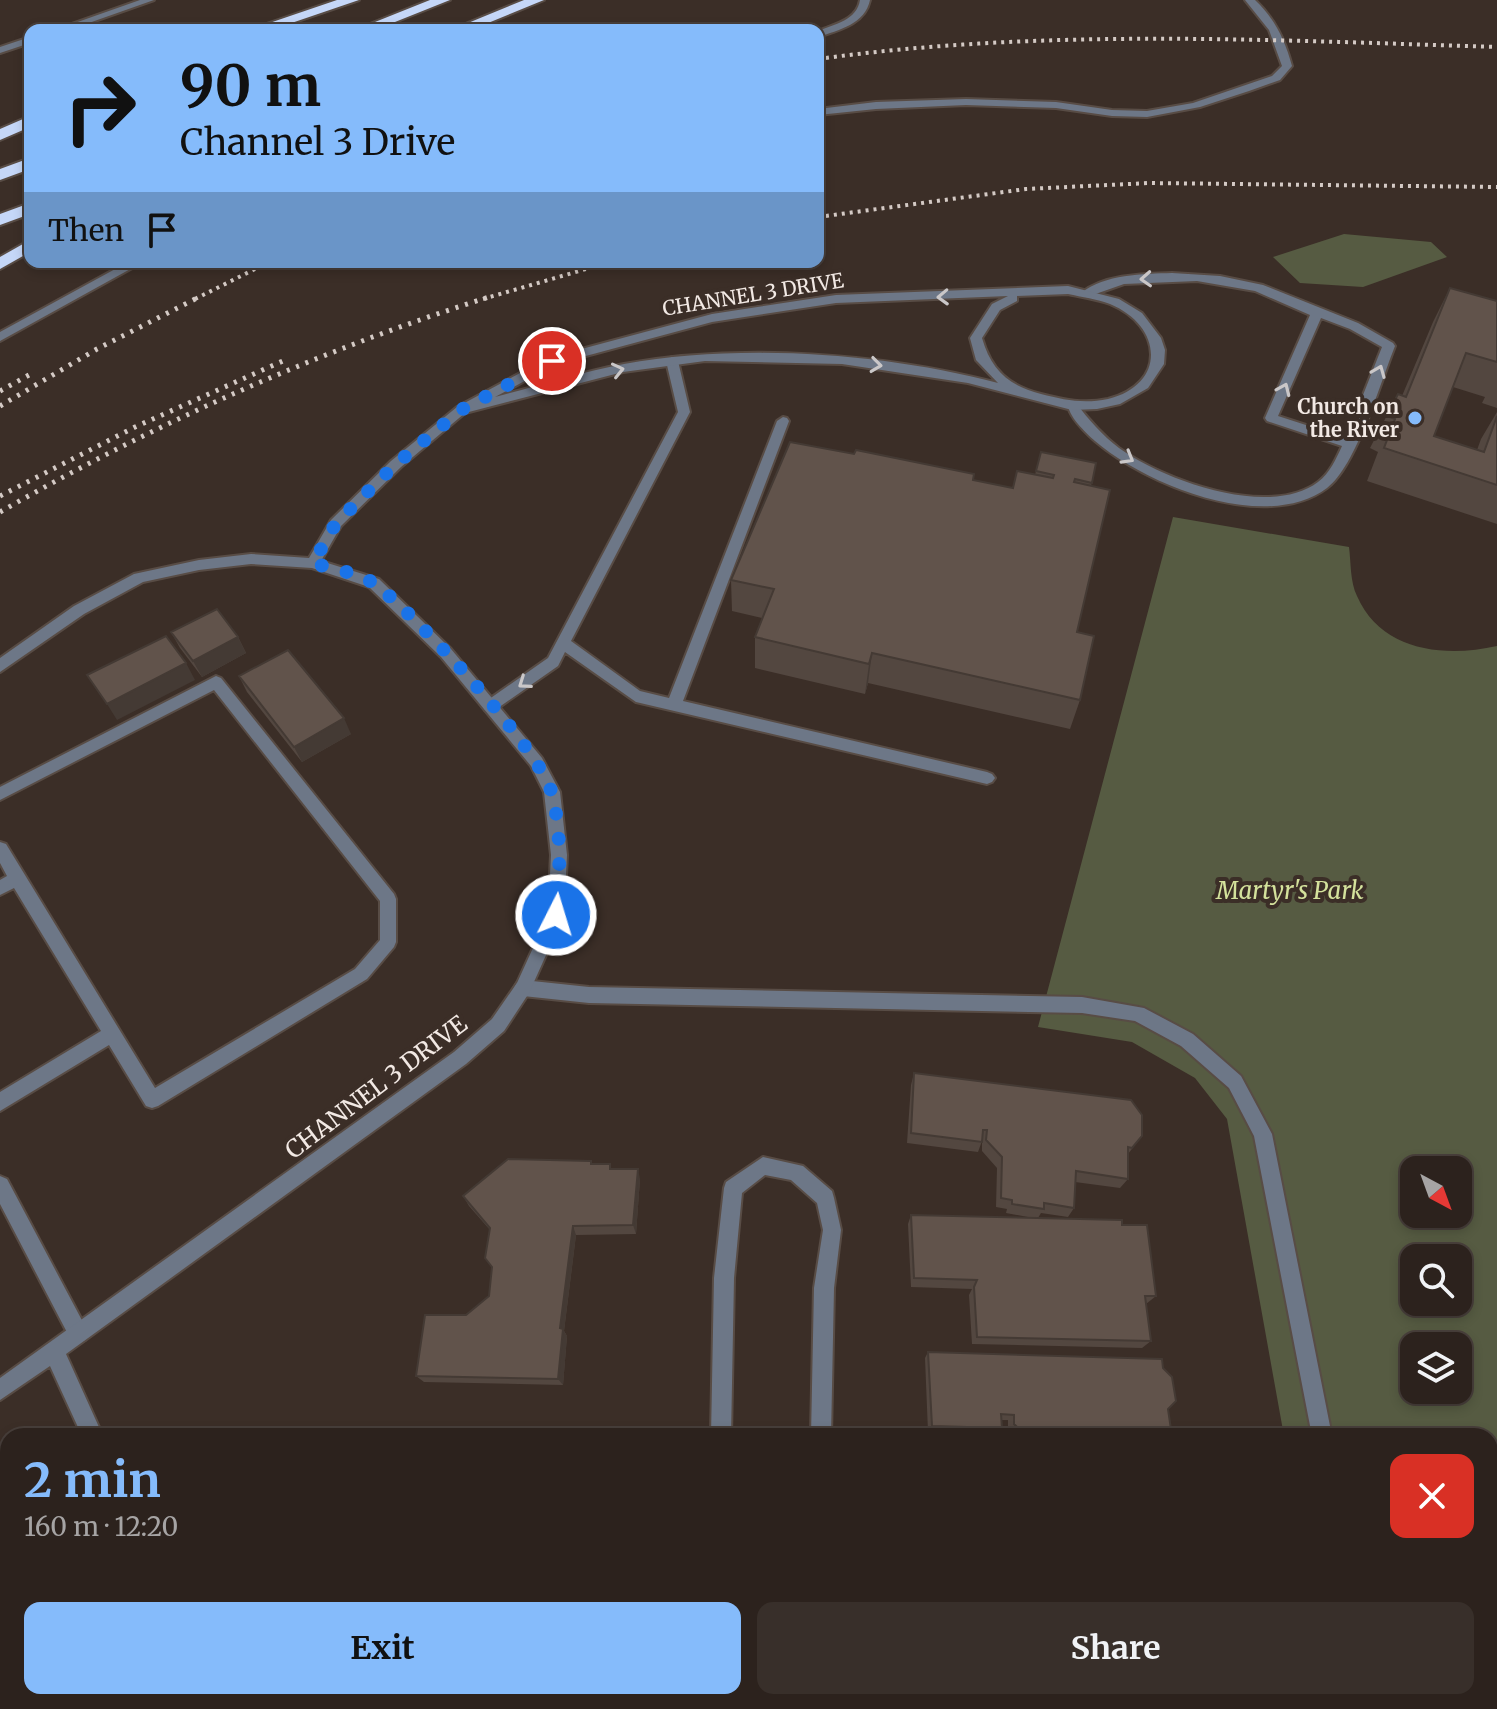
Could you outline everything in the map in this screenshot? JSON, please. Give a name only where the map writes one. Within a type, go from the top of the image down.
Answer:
[{"type":"highway","points":[[275,24],[352,0]]},
{"type":"highway","points":[[378,24],[443,0]]},
{"type":"highway","points":[[474,24],[537,0]]},
{"type":"highway","points":[[0,135],[24,124]]},
{"type":"highway","points":[[4,173],[24,165]]},
{"type":"highway","points":[[0,220],[24,210]]},
{"type":"highway","points":[[0,264],[24,249]]},
{"type":"street","points":[[78,24],[149,0]]},
{"type":"street","points":[[824,32],[851,21],[863,11],[865,0]]},
{"type":"street","points":[[824,111],[859,106],[949,104],[1055,105],[1120,114],[1164,112],[1276,78],[1287,66],[1280,37],[1263,11],[1250,0]]},
{"type":"street","points":[[0,50],[24,42]]},
{"type":"street","points":[[1118,131],[1120,114]]},
{"type":"street","points":[[0,337],[126,268]]},
{"type":"street","points":[[1072,406],[1090,433],[1112,449],[1183,487],[1218,496],[1265,501],[1297,498],[1331,479],[1350,444],[1389,346],[1354,326],[1259,287],[1226,281],[1147,279],[1116,282],[1087,293]]},
{"type":"street","name":"CHANNEL 3 DRIVE","points":[[313,563],[336,523],[396,464],[461,410],[552,361],[712,318],[836,299],[1068,290],[1115,302],[1148,326],[1155,338],[1158,364],[1144,385],[1132,394],[1097,405],[1072,406],[1037,400],[1013,390],[919,370],[842,360],[705,357],[623,368],[461,410]]},
{"type":"street","name":"CHANNEL 3 DRIVE","points":[[1013,390],[982,360],[976,338],[996,307],[1021,294]]},
{"type":"street","points":[[1317,313],[1271,418],[1350,444]]},
{"type":"street","points":[[490,706],[559,650],[684,412],[672,361]]},
{"type":"street","points":[[674,705],[783,421]]},
{"type":"street","name":"CHANNEL 3 DRIVE","points":[[0,666],[79,610],[139,578],[199,565],[251,559],[313,563],[374,583],[446,653],[537,762],[552,792],[557,826],[556,915],[523,988],[498,1025],[460,1058],[0,1390]]},
{"type":"street","points":[[559,650],[636,696],[987,778]]},
{"type":"street","points":[[0,794],[216,682],[388,899],[388,942],[361,974],[152,1100],[0,849]]},
{"type":"street","points":[[0,888],[17,878]]},
{"type":"street","points":[[523,988],[589,995],[1082,1005],[1138,1014],[1187,1040],[1235,1082],[1263,1134],[1320,1428]]},
{"type":"street","points":[[0,1102],[112,1034]]},
{"type":"street","points":[[721,1428],[724,1278],[733,1188],[763,1166],[796,1172],[825,1198],[832,1230],[824,1288],[821,1428]]},
{"type":"street","points":[[0,1185],[78,1333]]},
{"type":"street","points":[[54,1351],[89,1428]]},
{"type":"green space","points":[[1344,234],[1431,242],[1447,257],[1363,287],[1300,283],[1273,257]]},
{"type":"green space","name":"Martyr's Park","points":[[1173,517],[1349,547],[1357,596],[1382,629],[1416,646],[1436,650],[1477,650],[1497,646],[1497,1428],[1283,1428],[1227,1119],[1195,1078],[1132,1042],[1038,1027]]},
{"type":"building","points":[[1450,288],[1497,301],[1497,362],[1466,353],[1434,436],[1484,452],[1497,416],[1497,485],[1384,448],[1395,419],[1387,416],[1398,394],[1406,397]]},
{"type":"building","points":[[790,442],[854,454],[856,450],[974,474],[973,480],[1013,488],[1017,471],[1053,478],[1054,475],[1036,471],[1041,452],[1096,463],[1092,483],[1075,479],[1074,482],[1110,490],[1077,632],[1094,636],[1080,700],[872,653],[869,664],[755,637],[774,589],[731,580]]},
{"type":"building","points":[[217,609],[238,637],[193,661],[171,632]]},
{"type":"building","points":[[166,636],[186,663],[107,704],[87,675]]},
{"type":"building","points":[[288,650],[344,718],[294,747],[239,676]]},
{"type":"building","points":[[914,1073],[1131,1100],[1142,1115],[1142,1136],[1132,1148],[1128,1147],[1128,1179],[1076,1171],[1074,1208],[1044,1203],[1044,1209],[1012,1204],[1012,1200],[1001,1198],[1002,1157],[986,1140],[987,1130],[983,1130],[982,1142],[911,1133]]},
{"type":"building","points":[[508,1159],[591,1161],[591,1164],[610,1164],[610,1169],[638,1169],[633,1225],[573,1226],[560,1328],[563,1329],[558,1379],[416,1376],[425,1315],[466,1315],[489,1296],[492,1267],[485,1258],[490,1228],[463,1196]]},
{"type":"building","points":[[911,1215],[1122,1220],[1122,1225],[1147,1225],[1156,1296],[1145,1296],[1151,1341],[977,1337],[974,1287],[977,1280],[914,1278]]},
{"type":"building","points":[[928,1352],[1162,1359],[1163,1368],[1172,1377],[1176,1401],[1168,1409],[1171,1428],[1018,1428],[1014,1424],[1014,1415],[1001,1414],[1002,1428],[932,1426]]},
{"type":"railway","points":[[824,58],[903,49],[1072,40],[1242,40],[1497,47]]},
{"type":"railway","points":[[824,216],[1026,189],[1149,183],[1497,187]]},
{"type":"railway","points":[[199,297],[257,268]]},
{"type":"railway","points":[[483,299],[589,268]]},
{"type":"railway","points":[[0,406],[97,349],[199,297]]},
{"type":"railway","points":[[195,299],[199,297]]},
{"type":"railway","points":[[0,512],[118,448],[239,391],[362,341],[489,297]]},
{"type":"railway","points":[[0,496],[135,427],[285,360]]},
{"type":"railway","points":[[0,391],[29,375]]},
{"type":"place","name":"Church on the River","points":[[1415,418]]},
{"type":"route","points":[[552,361],[461,410],[396,464],[336,523],[313,563],[374,583],[446,653],[537,762],[552,792],[557,826],[559,882],[556,915]]}]
